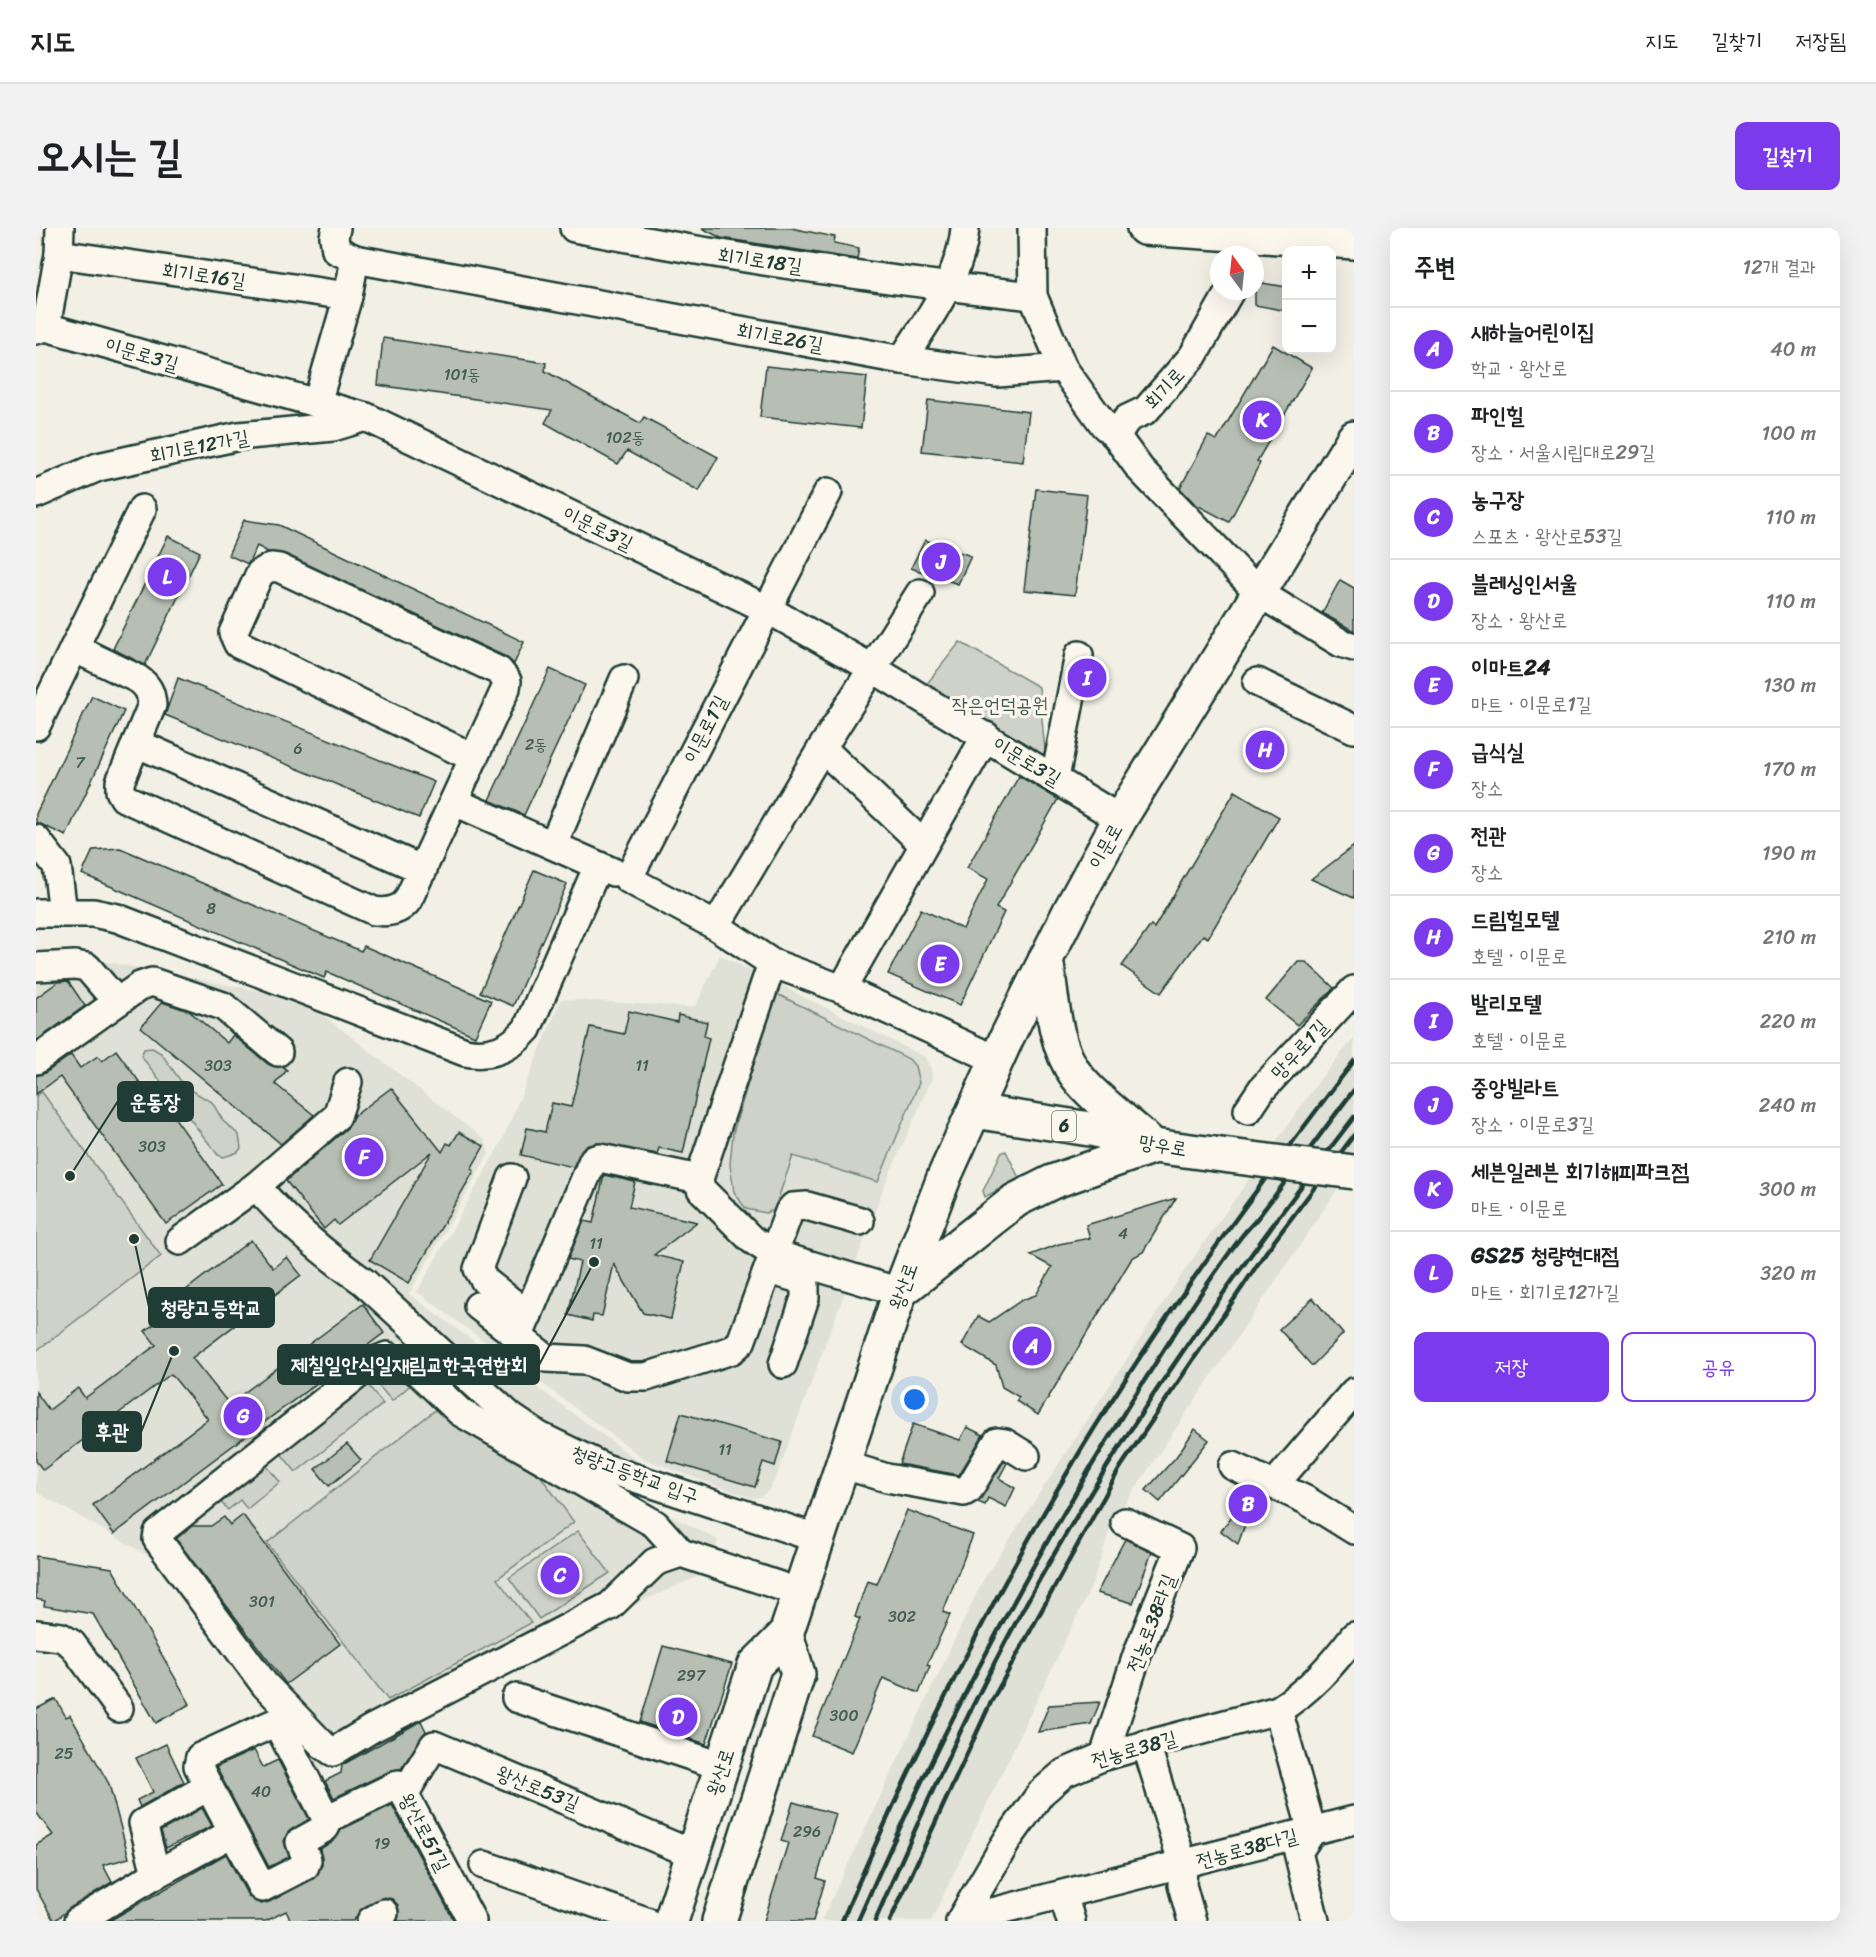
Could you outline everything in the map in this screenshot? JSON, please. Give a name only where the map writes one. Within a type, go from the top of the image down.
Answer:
[{"type":"main road","points":[[1144,228],[1241,244],[1350,245]]},
{"type":"main road","name":"이문로","points":[[974,1111],[1046,958],[1120,819],[1354,438]]},
{"type":"main road","points":[[900,1292],[1016,1200],[1052,1182],[1154,1146],[1089,1088],[1070,1065],[1057,1027],[1046,958]]},
{"type":"main road","name":"망우로","points":[[974,1111],[1096,1130],[1154,1146],[1354,1172]]},
{"type":"main road","name":"왕산로","points":[[671,1921],[755,1665],[786,1634],[900,1292],[945,1174],[974,1111]]},
{"type":"main road","points":[[719,1921],[798,1674],[786,1634]]},
{"type":"street","points":[[317,403],[348,296],[356,259],[336,250],[333,237],[336,228]]},
{"type":"street","name":"회기로18길","points":[[574,228],[681,238],[947,287],[1033,296]]},
{"type":"street","points":[[902,360],[947,287],[964,240],[964,228]]},
{"type":"street","points":[[1032,228],[1033,296],[1063,368],[1104,426],[1116,436],[1140,470],[1259,593],[1341,643],[1354,647]]},
{"type":"street","name":"회기로16길","points":[[41,328],[60,241],[348,296]]},
{"type":"street","name":"회기로26길","points":[[356,259],[902,360],[997,373],[1063,368]]},
{"type":"street","name":"회기로","points":[[1116,436],[1127,419],[1146,410],[1193,357],[1225,300]]},
{"type":"street","name":"이문로3길","points":[[41,328],[366,417],[767,609],[872,668],[1120,819]]},
{"type":"street","name":"회기로12가길","points":[[36,494],[98,467],[239,436],[333,427],[366,417]]},
{"type":"street","name":"이문로1길","points":[[628,879],[828,492]]},
{"type":"street","points":[[36,726],[142,509]]},
{"type":"street","points":[[74,648],[147,686],[152,705],[120,782],[120,791],[124,798],[374,911],[384,912],[403,907],[455,802],[506,688],[507,681],[499,671],[279,568],[271,567],[260,573],[233,633],[238,644],[474,758]]},
{"type":"street","points":[[716,926],[822,748],[920,593]]},
{"type":"street","points":[[1055,778],[1079,655]]},
{"type":"street","points":[[553,845],[624,680]]},
{"type":"street","points":[[1257,682],[1354,729]]},
{"type":"street","points":[[842,989],[986,736]]},
{"type":"street","points":[[136,743],[423,870]]},
{"type":"street","points":[[822,748],[923,844]]},
{"type":"street","points":[[455,802],[628,879],[716,926],[772,963],[842,989],[997,1060]]},
{"type":"street","points":[[36,839],[57,866],[63,912]]},
{"type":"street","points":[[36,913],[93,913],[117,918],[465,1052],[478,1054],[503,1049],[516,1041],[527,1029],[598,866]]},
{"type":"street","points":[[772,963],[699,1179],[703,1193],[751,1239],[771,1262],[805,1285],[805,1298],[783,1364]]},
{"type":"street","points":[[36,968],[75,965],[87,967],[117,1002]]},
{"type":"street","points":[[36,1060],[146,983],[160,984],[223,1006],[278,1052]]},
{"type":"street","name":"망우로1길","points":[[1248,1110],[1262,1089],[1354,990]]},
{"type":"street","points":[[180,1241],[256,1185],[337,1116],[348,1082]]},
{"type":"street","points":[[523,1326],[593,1160],[600,1158],[699,1179]]},
{"type":"street","points":[[512,1178],[478,1269],[546,1358],[578,1359],[628,1377],[646,1377],[736,1346],[745,1336],[789,1212],[800,1205],[860,1221]]},
{"type":"street","name":"청량고등학교 입구","points":[[256,1185],[289,1223],[346,1271],[364,1282],[524,1427],[605,1468],[819,1539]]},
{"type":"street","points":[[771,1262],[900,1292]]},
{"type":"street","points":[[478,1306],[523,1326]]},
{"type":"street","points":[[681,1553],[655,1562],[610,1606],[371,1729],[333,1752],[265,1685],[157,1539],[158,1533],[375,1361],[387,1356],[418,1372],[460,1412],[655,1524],[681,1553],[801,1593]]},
{"type":"street","points":[[1274,1485],[1354,1392]]},
{"type":"street","points":[[844,1465],[887,1478],[964,1492],[969,1490],[997,1442],[1005,1443],[1026,1456]]},
{"type":"street","points":[[1233,1466],[1306,1500],[1354,1530]]},
{"type":"street","name":"전농로38라길","points":[[1104,1755],[1137,1655],[1180,1548],[1125,1522]]},
{"type":"street","points":[[36,1634],[61,1637],[72,1644],[119,1708]]},
{"type":"street","name":"전농로38길","points":[[960,1920],[1008,1839],[1041,1793],[1064,1773],[1104,1755],[1278,1710],[1299,1697],[1336,1660],[1354,1636]]},
{"type":"street","points":[[516,1698],[721,1766]]},
{"type":"street","name":"전농로38다길","points":[[1278,1710],[1312,1831]]},
{"type":"street","points":[[275,1725],[327,1819],[325,1828],[300,1842],[307,1860],[305,1866],[262,1888],[203,1777],[200,1757],[268,1726],[275,1725]]},
{"type":"street","name":"전농로38다길","points":[[1146,1744],[1183,1865]]},
{"type":"street","name":"왕산로53길","points":[[405,1793],[434,1745],[693,1854]]},
{"type":"street","points":[[156,1874],[143,1823],[203,1777]]},
{"type":"street","name":"왕산로51길","points":[[327,1819],[397,1783],[405,1793],[472,1921]]},
{"type":"street","name":"전농로38다길","points":[[960,1920],[1354,1820]]},
{"type":"street","points":[[1312,1831],[1298,1852],[1315,1921]]},
{"type":"street","points":[[78,1921],[156,1874],[232,1833]]},
{"type":"street","points":[[484,1865],[646,1921]]},
{"type":"street","points":[[1183,1865],[1182,1885],[1192,1921]]},
{"type":"street","points":[[1063,1895],[1071,1921]]},
{"type":"shaded area","points":[[720,955],[925,1057],[931,1067],[932,1079],[883,1189],[776,1478],[769,1490],[760,1497],[751,1498],[646,1460],[417,1292],[503,1139],[561,999],[689,1007],[696,1005]]},
{"type":"shaded area","points":[[102,961],[302,999],[485,1140],[489,1154],[409,1294],[640,1462],[625,1492],[718,1540],[709,1572],[539,1646],[371,1734],[315,1773],[179,1573],[36,1492],[36,963]],"holes":[[[407,1341],[454,1378],[604,1481],[480,1416]]]},
{"type":"shaded area","points":[[1354,1038],[1354,1165],[1112,1523],[1092,1585],[931,1921],[821,1921],[983,1580],[1186,1268],[1321,1078]]},
{"type":"green space","name":"작은언덕공원","points":[[960,642],[1039,687],[1047,773],[918,695]]},
{"type":"green space","points":[[775,993],[909,1059],[915,1066],[919,1083],[878,1182],[793,1156],[774,1210],[766,1213],[746,1209],[734,1192],[730,1164],[733,1133]]},
{"type":"green space","points":[[152,1048],[161,1053],[185,1087],[212,1102],[223,1121],[239,1135],[241,1148],[238,1152],[224,1157],[218,1155],[141,1056],[144,1049]]},
{"type":"green space","points":[[42,1092],[161,1256],[36,1351],[36,1096]]},
{"type":"green space","points":[[1006,1151],[1019,1178],[985,1197],[983,1191],[1001,1153]]},
{"type":"green space","points":[[383,1368],[415,1381],[392,1401],[369,1375]]},
{"type":"green space","points":[[365,1381],[383,1404],[296,1472],[278,1450]]},
{"type":"green space","points":[[439,1407],[534,1467],[574,1522],[497,1579],[531,1623],[388,1700],[267,1543]]},
{"type":"green space","points":[[263,1461],[280,1482],[247,1509],[240,1500],[228,1510],[217,1498]]},
{"type":"green space","points":[[578,1531],[610,1573],[539,1619],[509,1578]]},
{"type":"building","points":[[702,228],[791,228],[835,237],[834,243],[859,248],[857,259],[721,238]]},
{"type":"building","points":[[1264,283],[1282,286],[1282,310],[1255,305],[1255,300],[1264,300]]},
{"type":"building","points":[[383,338],[546,363],[545,371],[640,423],[644,417],[718,457],[699,491],[627,451],[618,464],[545,423],[552,410],[378,385]]},
{"type":"building","points":[[1273,345],[1282,350],[1282,354],[1288,354],[1312,368],[1257,461],[1260,463],[1229,522],[1195,504],[1180,488],[1208,436],[1217,440]]},
{"type":"building","points":[[766,366],[867,377],[861,428],[760,417]]},
{"type":"building","points":[[928,400],[1029,412],[1023,462],[922,451]]},
{"type":"building","points":[[1036,489],[1087,495],[1075,595],[1024,590]]},
{"type":"building","points":[[244,520],[279,525],[524,642],[514,664],[506,657],[285,554],[268,552],[257,546],[248,564],[228,555]]},
{"type":"building","points":[[168,536],[200,552],[145,665],[113,649]]},
{"type":"building","points":[[925,540],[971,556],[958,584],[911,568]]},
{"type":"building","points":[[1340,580],[1354,588],[1354,631],[1322,613]]},
{"type":"building","points":[[550,669],[585,685],[524,815],[489,800]]},
{"type":"building","points":[[178,678],[434,782],[419,818],[165,715]]},
{"type":"building","points":[[92,696],[124,711],[66,836],[36,822],[36,814]]},
{"type":"building","points":[[1019,776],[1058,799],[996,908],[1004,912],[960,1005],[888,974],[921,909],[963,929],[988,879],[967,868]]},
{"type":"building","points":[[1235,791],[1279,817],[1208,938],[1203,935],[1161,993],[1122,966],[1151,925],[1154,928]]},
{"type":"building","points":[[1354,846],[1354,898],[1311,879]]},
{"type":"building","points":[[120,848],[361,951],[364,946],[491,1001],[475,1036],[327,972],[324,978],[82,874],[93,850]]},
{"type":"building","points":[[534,870],[567,884],[513,1006],[480,992]]},
{"type":"building","points":[[1298,962],[1306,962],[1334,988],[1297,1025],[1266,1000]]},
{"type":"building","points":[[68,981],[85,1006],[36,1041],[36,998],[58,982]]},
{"type":"building","points":[[162,1002],[189,1011],[227,1043],[233,1035],[268,1064],[283,1067],[287,1070],[275,1084],[314,1115],[281,1144],[141,1027]]},
{"type":"building","points":[[629,1011],[677,1022],[678,1015],[707,1022],[704,1036],[709,1038],[683,1153],[659,1148],[657,1154],[596,1143],[582,1149],[573,1167],[521,1155],[527,1128],[545,1132],[552,1103],[571,1107],[590,1027],[624,1034]]},
{"type":"building","points":[[116,1050],[159,1109],[165,1104],[222,1184],[166,1224],[60,1077],[36,1094],[36,1076],[45,1073],[71,1055],[80,1068],[98,1056],[102,1061]]},
{"type":"building","points":[[391,1088],[442,1152],[447,1143],[451,1145],[459,1132],[484,1146],[471,1169],[474,1171],[409,1283],[370,1260],[432,1152],[338,1225],[334,1220],[324,1229],[286,1181],[347,1128],[353,1117]]},
{"type":"building","points":[[604,1175],[635,1182],[629,1207],[697,1222],[654,1255],[684,1262],[671,1319],[643,1313],[614,1264],[602,1316],[593,1315],[592,1321],[568,1315],[580,1262],[568,1259],[584,1221],[593,1223]]},
{"type":"building","points":[[1176,1198],[1143,1252],[1132,1258],[1038,1415],[1016,1401],[1019,1397],[1002,1387],[996,1365],[962,1345],[978,1316],[989,1322],[1022,1300],[1036,1295],[1052,1267],[1030,1255],[1059,1244],[1090,1238],[1086,1225]]},
{"type":"building","points":[[251,1240],[273,1268],[287,1257],[301,1275],[192,1358],[229,1404],[363,1304],[384,1333],[114,1534],[93,1505],[208,1419],[171,1374],[43,1470],[36,1461],[36,1392],[49,1410],[78,1388],[85,1398],[156,1345],[145,1331],[157,1322],[152,1316]]},
{"type":"building","points":[[1313,1298],[1343,1334],[1312,1366],[1279,1329]]},
{"type":"building","points":[[681,1413],[782,1442],[775,1466],[763,1462],[755,1487],[667,1461]]},
{"type":"building","points":[[913,1424],[960,1440],[967,1427],[983,1435],[959,1475],[899,1464]]},
{"type":"building","points":[[1195,1429],[1209,1440],[1160,1502],[1146,1490],[1176,1457]]},
{"type":"building","points":[[347,1444],[361,1460],[329,1486],[315,1469]]},
{"type":"building","points":[[1004,1461],[1007,1463],[999,1478],[1015,1488],[1006,1507],[988,1498],[985,1505],[978,1502]]},
{"type":"building","points":[[1250,1491],[1256,1494],[1238,1544],[1221,1531]]},
{"type":"building","points":[[907,1510],[973,1535],[943,1612],[950,1615],[927,1665],[930,1666],[919,1693],[883,1678],[852,1752],[812,1736],[860,1619],[855,1617],[867,1581],[877,1584]]},
{"type":"building","points":[[243,1515],[340,1644],[286,1684],[176,1539],[192,1526],[211,1526],[224,1517],[230,1525]]},
{"type":"building","points":[[1125,1539],[1152,1552],[1133,1603],[1097,1593]]},
{"type":"building","points":[[36,1556],[112,1568],[190,1704],[156,1723],[93,1614],[44,1606],[45,1601],[36,1599]]},
{"type":"building","points":[[663,1646],[732,1664],[706,1744],[640,1722]]},
{"type":"building","points":[[56,1699],[66,1717],[70,1715],[109,1784],[129,1858],[103,1865],[112,1882],[70,1908],[54,1921],[36,1889],[36,1845],[53,1835],[36,1812],[36,1709]]},
{"type":"building","points":[[1100,1702],[1091,1724],[1038,1732],[1049,1705]]},
{"type":"building","points":[[421,1721],[426,1731],[401,1769],[392,1770],[334,1798],[325,1781],[341,1773],[342,1765]]},
{"type":"building","points":[[166,1744],[184,1782],[140,1807],[137,1800],[153,1792],[136,1758]]},
{"type":"building","points":[[254,1750],[263,1767],[278,1760],[309,1819],[287,1834],[284,1841],[289,1857],[269,1867],[216,1767]]},
{"type":"building","points":[[793,1802],[836,1814],[817,1878],[825,1881],[813,1921],[764,1921],[788,1843],[781,1841]]},
{"type":"building","points":[[392,1805],[454,1921],[398,1921],[398,1905],[392,1899],[384,1897],[363,1908],[353,1921],[291,1921],[286,1911],[266,1921],[109,1921],[226,1854],[248,1896],[261,1904],[269,1902],[313,1879],[322,1865],[320,1849],[333,1841],[342,1829]]},
{"type":"building","points":[[202,1808],[212,1826],[166,1848],[161,1831]]},
{"type":"railway","points":[[842,1921],[896,1799],[954,1678],[1050,1502],[1115,1395],[1180,1297],[1283,1154],[1354,1061]]},
{"type":"railway","points":[[858,1921],[919,1787],[984,1657],[1092,1466],[1212,1277],[1354,1090]]},
{"type":"railway","points":[[875,1921],[974,1704],[1018,1619],[1076,1517],[1190,1341],[1270,1228],[1354,1117]]},
{"type":"railway","points":[[890,1921],[990,1704],[1120,1468],[1266,1252],[1354,1135]]},
{"type":"place","name":"세븐일레븐 회기해피파크점","points":[[1262,420]]},
{"type":"place","name":"중앙빌라트","points":[[941,562]]},
{"type":"place","name":"GS25 청량현대점","points":[[167,577]]},
{"type":"place","name":"발리모텔","points":[[1087,678]]},
{"type":"place","name":"드림힐모텔","points":[[1265,750]]},
{"type":"place","name":"이마트24","points":[[940,964]]},
{"type":"place","name":"급식실","points":[[364,1157]]},
{"type":"place","name":"운동장","points":[[70,1176]]},
{"type":"place","name":"청량고등학교","points":[[134,1239]]},
{"type":"place","name":"제칠일안식일재림교한국연합회","points":[[594,1262]]},
{"type":"place","name":"새하늘어린이집","points":[[1032,1346]]},
{"type":"place","name":"후관","points":[[174,1351]]},
{"type":"place","name":"전관","points":[[243,1416]]},
{"type":"place","name":"파인힐","points":[[1248,1504]]},
{"type":"place","name":"농구장","points":[[560,1575]]},
{"type":"place","name":"블레싱인서울","points":[[678,1717]]}]
